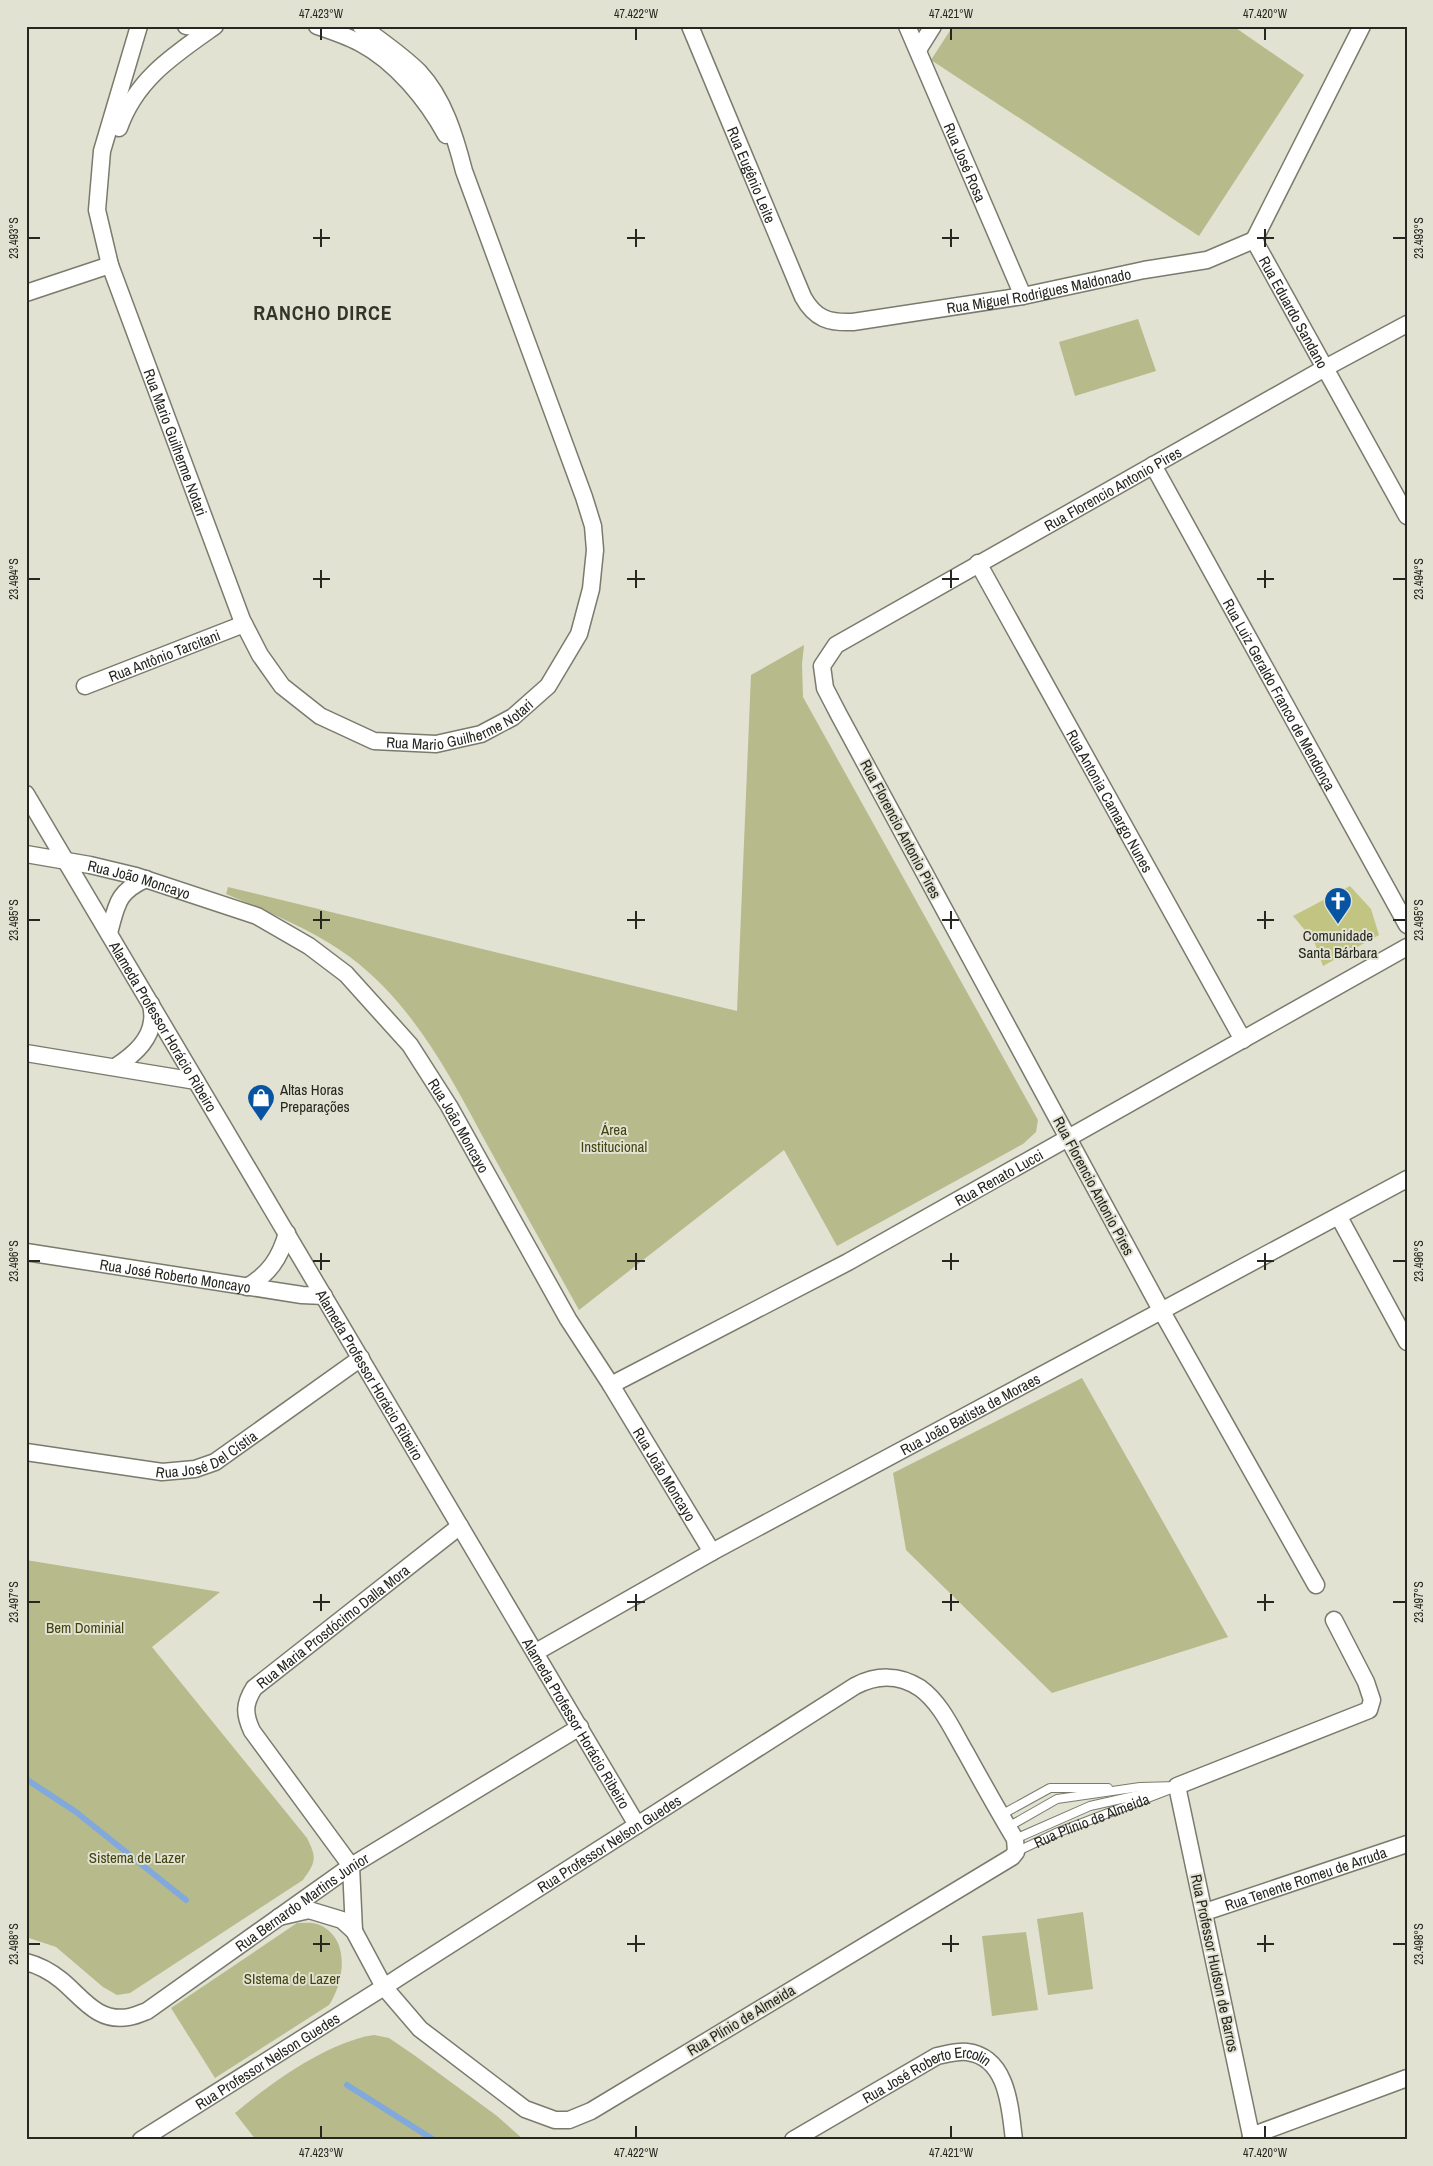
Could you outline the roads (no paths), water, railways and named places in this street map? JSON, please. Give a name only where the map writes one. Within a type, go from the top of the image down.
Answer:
[{"type":"street","name":"Rua Mario Guilherme Notari","points":[[139,26],[102,151],[97,210],[110,264],[244,624],[260,655],[282,686],[320,716],[374,741],[436,744],[481,734],[513,716],[548,686],[579,634],[591,589],[595,550],[593,526],[464,171],[454,132],[439,102],[420,74],[403,57],[361,26]]},
{"type":"street","name":"Rua Mario Guilherme Notari","points":[[186,26],[205,28],[214,26]]},
{"type":"street","name":"Rua Mario Guilherme Notari","points":[[97,210],[110,153],[125,110],[148,78],[214,26]]},
{"type":"street","name":"Rua Mario Guilherme Notari","points":[[317,26],[362,44],[390,64],[413,88],[442,128],[464,171]]},
{"type":"street","name":"Rua Eugênio Leite","points":[[690,26],[803,297],[810,310],[823,318]]},
{"type":"street","name":"Rua José Rosa","points":[[907,26],[1023,296]]},
{"type":"street","points":[[918,50],[933,26]]},
{"type":"street","name":"Rua Eduardo Sandano","points":[[1362,26],[1254,240],[1407,516]]},
{"type":"street","name":"Rua Miguel Rodrigues Maldonado","points":[[823,318],[838,323],[853,322],[1023,296],[1144,270],[1207,260],[1254,240]]},
{"type":"street","points":[[26,293],[110,264]]},
{"type":"street","name":"Rua Florencio Antonio Pires","points":[[1316,1585],[1161,1310],[825,688],[822,666],[836,645],[978,563],[1407,324]]},
{"type":"street","name":"Rua Luiz Geraldo Franco de Mendonça","points":[[1153,465],[1407,925]]},
{"type":"street","name":"Rua Antonia Camargo Nunes","points":[[978,563],[1243,1040]]},
{"type":"street","name":"Rua Antônio Tarcitani","points":[[85,686],[244,624]]},
{"type":"street","name":"Alameda Professor Horácio Ribeiro","points":[[26,794],[637,1825]]},
{"type":"street","name":"Rua João Moncayo","points":[[26,854],[90,865],[146,879],[257,916],[309,946],[346,974],[410,1045],[450,1106],[568,1319],[612,1385],[712,1552]]},
{"type":"street","points":[[109,933],[121,896],[130,886],[146,879]]},
{"type":"street","name":"Rua Renato Lucci","points":[[612,1385],[848,1262],[1407,947]]},
{"type":"street","points":[[115,1066],[128,1059],[149,1032],[152,1021],[151,1004]]},
{"type":"street","points":[[26,1053],[196,1080]]},
{"type":"street","name":"Rua João Batista de Moraes","points":[[536,1652],[712,1552],[906,1450],[1161,1310],[1339,1217],[1407,1179]]},
{"type":"street","points":[[1339,1217],[1407,1342]]},
{"type":"street","points":[[247,1287],[261,1279],[272,1267],[282,1251],[287,1233]]},
{"type":"street","name":"Rua José Roberto Moncayo","points":[[26,1252],[247,1287],[302,1295],[324,1296]]},
{"type":"street","name":"Rua José Del Cístia","points":[[26,1452],[162,1472],[195,1469],[215,1462],[361,1358]]},
{"type":"street","name":"Rua Maria Prosdócimo Dalla Mora","points":[[351,1866],[252,1731],[246,1717],[246,1701],[254,1688],[460,1526]]},
{"type":"street","name":"Rua Plínio de Almeida","points":[[1178,1786],[1369,1710],[1372,1700],[1366,1682],[1334,1620]]},
{"type":"street","name":"Rua Professor Nelson Guedes","points":[[141,2140],[867,1680],[889,1677],[919,1688],[933,1701],[950,1725],[1010,1833]]},
{"type":"street","name":"Rua Bernardo Martins Junior","points":[[26,1962],[34,1964],[60,1979],[84,2003],[104,2015],[128,2018],[147,2011],[351,1866],[580,1727]]},
{"type":"street","name":"Rua Professor Hudson de Barros","points":[[1178,1786],[1252,2138]]},
{"type":"street","name":"Rua Plínio de Almeida","points":[[279,1917],[309,1910],[342,1920],[354,1931],[384,1987],[420,2028],[525,2109],[554,2120],[569,2120],[591,2111],[1010,1833]]},
{"type":"street","name":"Rua Tenente Romeu de Arruda","points":[[1205,1912],[1407,1844]]},
{"type":"street","name":"Rua Plínio de Almeida","points":[[351,1866],[354,1931]]},
{"type":"street","name":"Rua José Roberto Ercolin","points":[[793,2140],[937,2056],[956,2052],[968,2052],[983,2057],[994,2065],[1005,2089],[1014,2140]]},
{"type":"street","points":[[1252,2138],[1407,2078]]},
{"type":"lane","name":"Rua Plínio de Almeida","points":[[1010,1833],[1050,1788],[1178,1786]]},
{"type":"lane","name":"Rua Plínio de Almeida","points":[[1010,1833],[1090,1806],[1178,1786]]},
{"type":"lane","name":"Rua Plínio de Almeida","points":[[1010,1833],[1056,1833],[1178,1786]]},
{"type":"lane","name":"Rua Plínio de Almeida","points":[[1010,1833],[1057,1799],[1140,1787]]},
{"type":"waterway","points":[[26,1779],[76,1812],[186,1900]]},
{"type":"waterway","points":[[347,2085],[434,2140]]},
{"type":"place","name":"Comunidade Santa Bárbara","points":[[1338,925]]},
{"type":"place","name":"Altas Horas Preparações","points":[[261,1122]]},
{"type":"district","name":"RANCHO DIRCE","points":[[323,312]]},
{"type":"park label","name":"Área Institucional","points":[[614,1138]]},
{"type":"park label","name":"Bem Dominial","points":[[85,1627]]},
{"type":"park label","name":"Sistema de Lazer","points":[[137,1857]]},
{"type":"park label","name":"SIstema de Lazer","points":[[292,1978]]}]
